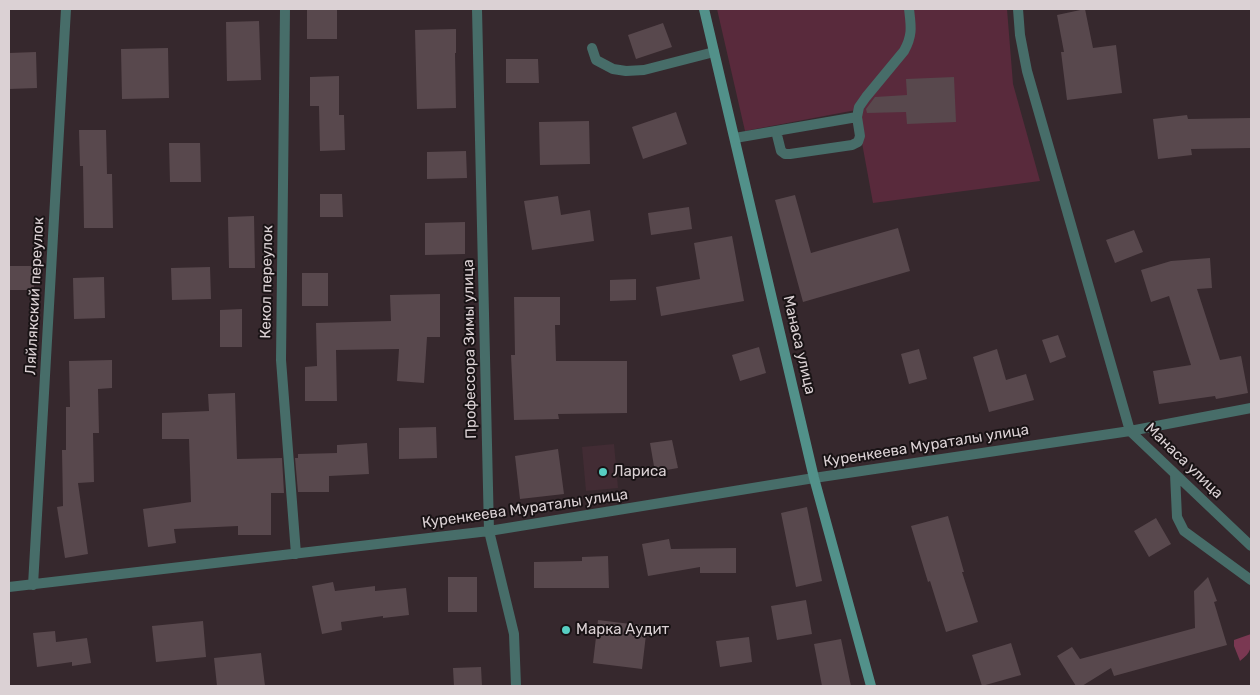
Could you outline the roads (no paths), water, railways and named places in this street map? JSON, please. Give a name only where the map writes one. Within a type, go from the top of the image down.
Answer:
[{"type":"street","name":"Ляйлякский переулок","points":[[33,585],[66,9]]},
{"type":"street","name":"Кекол переулок","points":[[285,9],[281,360],[296,554]]},
{"type":"street","name":"Профессора Зимы улица","points":[[476,9],[489,531],[514,634],[516,686]]},
{"type":"street","name":"Манаса улица","points":[[704,9],[814,478],[870,686]]},
{"type":"street","points":[[776,131],[781,151],[785,154],[858,142],[860,136],[857,117],[859,107],[909,43],[911,36],[909,9]]},
{"type":"street","name":"Манаса улица","points":[[1018,9],[1020,35],[1027,71],[1130,430],[1251,546]]},
{"type":"street","points":[[592,48],[596,60],[613,69],[626,71],[644,70],[714,52]]},
{"type":"street","points":[[735,138],[857,117]]},
{"type":"street","name":"Куренкеева Мураталы улица","points":[[9,587],[489,531],[814,478],[1130,430],[1251,408]]},
{"type":"street","points":[[1175,474],[1177,517],[1184,531],[1251,580]]},
{"type":"place","name":"Лариса","points":[[603,472]]},
{"type":"place","name":"Марка Аудит","points":[[566,630]]}]
